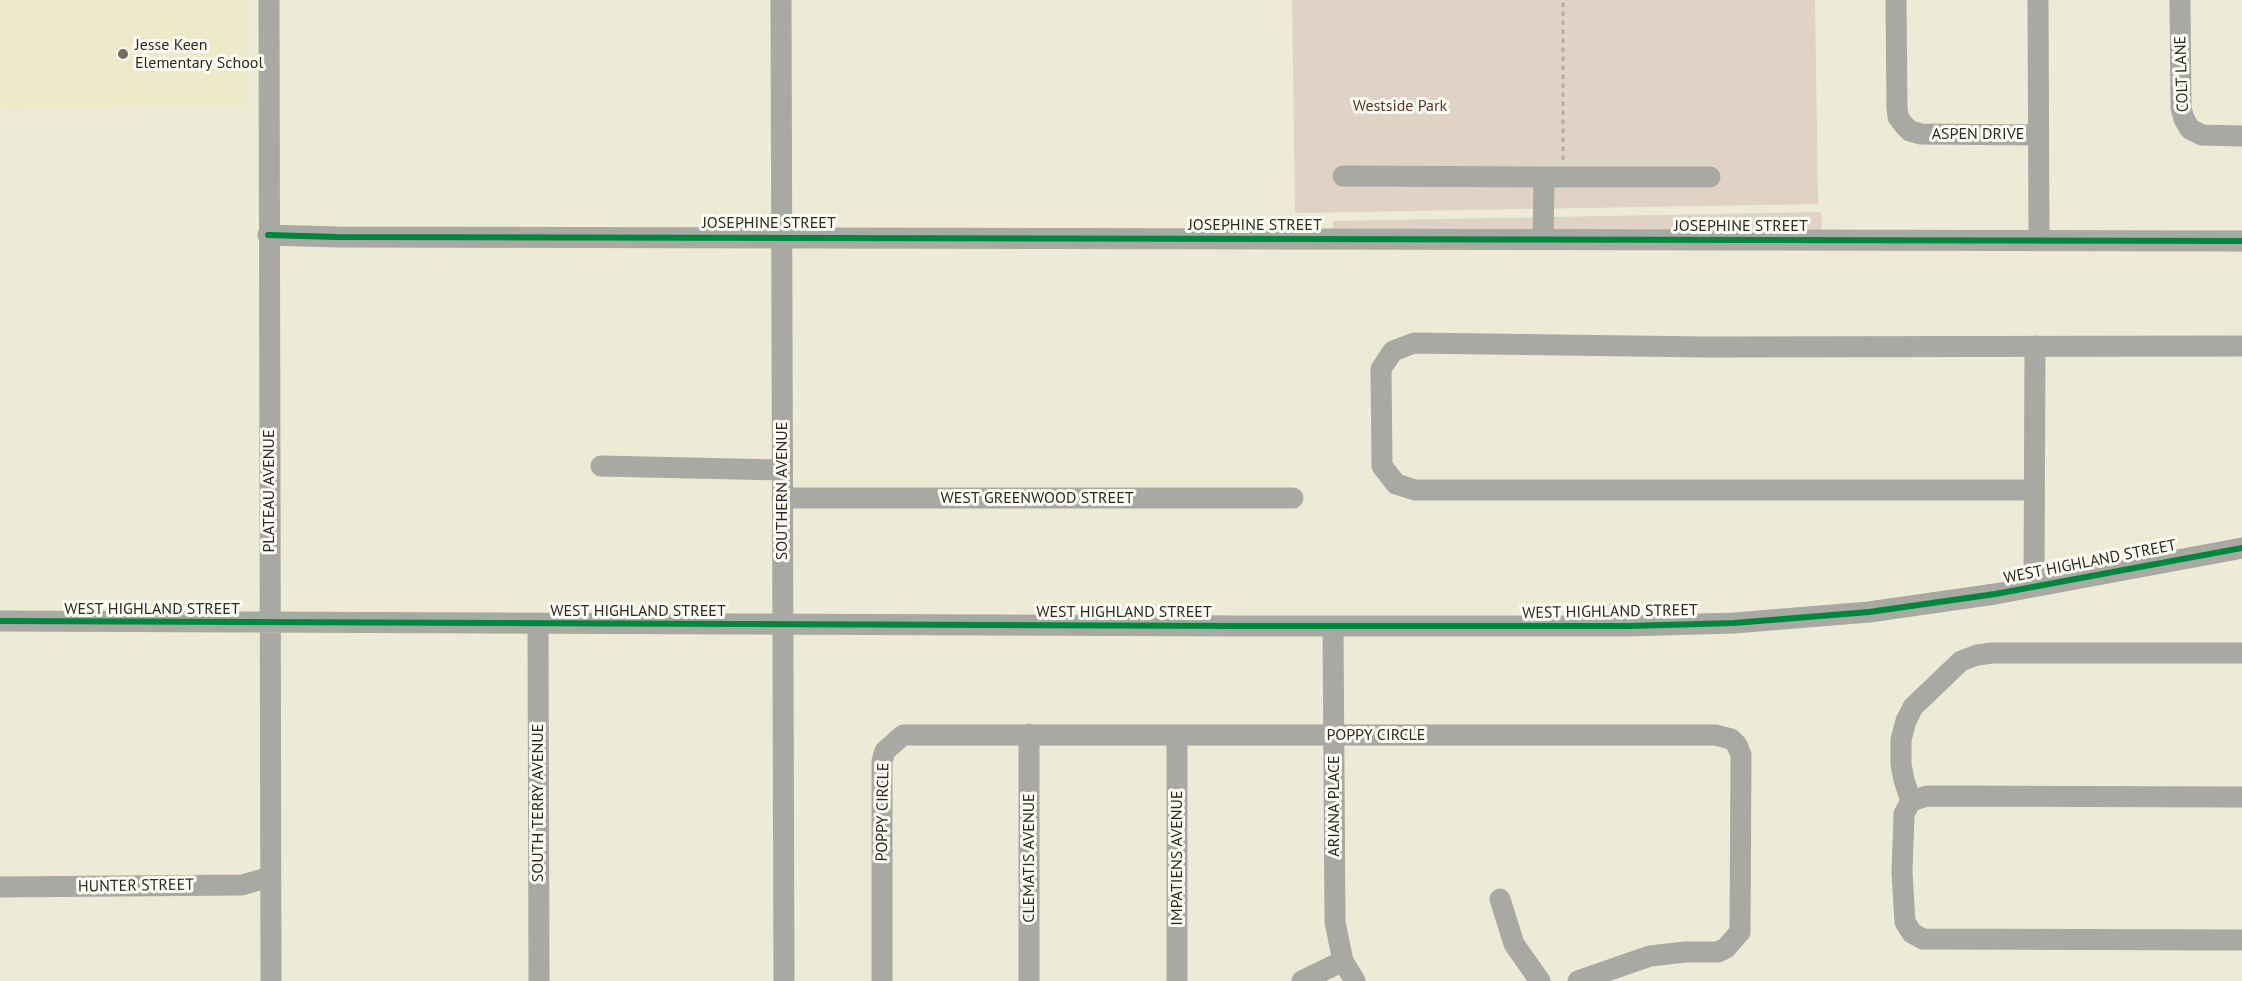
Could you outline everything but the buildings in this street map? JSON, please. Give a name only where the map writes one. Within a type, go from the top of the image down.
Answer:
[{"type":"street","name":"PLATEAU AVENUE","points":[[269,0],[271,981]]},
{"type":"street","name":"SOUTHERN AVENUE","points":[[781,0],[784,981]]},
{"type":"street","name":"ASPEN DRIVE","points":[[1896,0],[1897,107],[1898,117],[1904,125],[1921,134],[2038,135]]},
{"type":"street","points":[[2038,0],[2039,240]]},
{"type":"street","name":"COLT LANE","points":[[2180,0],[2181,108],[2184,119],[2190,129],[2202,135],[2242,136]]},
{"type":"street","points":[[1343,176],[1710,177]]},
{"type":"street","points":[[1543,239],[1553,177]]},
{"type":"street","name":"JOSEPHINE STREET","points":[[268,235],[2242,241]]},
{"type":"street","points":[[2034,490],[1415,490],[1396,484],[1382,465],[1381,369],[1393,351],[1414,343],[1705,347],[2242,346]]},
{"type":"street","points":[[2034,586],[2035,346]]},
{"type":"street","points":[[601,466],[781,470]]},
{"type":"street","name":"WEST GREENWOOD STREET","points":[[782,498],[1293,498]]},
{"type":"street","name":"WEST HIGHLAND STREET","points":[[0,621],[538,625],[1333,626],[1628,626],[1734,623],[1869,612],[1995,594],[2242,548]]},
{"type":"street","name":"SOUTH TERRY AVENUE","points":[[538,625],[539,981]]},
{"type":"street","name":"ARIANA PLACE","points":[[1333,626],[1335,914],[1343,961],[1355,981]]},
{"type":"street","points":[[1911,801],[1904,780],[1902,764],[1902,740],[1906,721],[1912,707],[1961,661],[1977,655],[1992,653],[2242,653]]},
{"type":"street","name":"CLEMATIS AVENUE","points":[[1029,734],[1029,981]]},
{"type":"street","name":"POPPY CIRCLE","points":[[882,981],[882,761],[885,751],[903,735],[1715,735],[1731,739],[1737,745],[1741,755],[1740,932],[1735,940],[1718,952],[1677,952],[1650,956],[1578,981]]},
{"type":"street","name":"IMPATIENS AVENUE","points":[[1177,735],[1177,981]]},
{"type":"street","points":[[2242,797],[1927,796],[1911,801],[1904,814],[1903,910],[1905,922],[1912,933],[1923,939],[2242,940]]},
{"type":"street","name":"HUNTER STREET","points":[[0,887],[242,885],[270,877]]},
{"type":"street","points":[[1500,899],[1514,944],[1540,981]]},
{"type":"street","points":[[1302,981],[1343,961]]},
{"type":"path","points":[[1553,177],[1563,0]]},
{"type":"shaded area","name":"Jesse Keen Elementary School","points":[[0,0],[246,0],[246,108],[0,109]]},
{"type":"green space","name":"Westside Park","points":[[1292,0],[1815,0],[1818,204],[1295,213]]},
{"type":"green space","points":[[1821,212],[1822,230],[1333,229],[1333,221]]},
{"type":"cycle path","points":[[268,235],[2242,241]]},
{"type":"cycle path","points":[[0,621],[1239,626],[1628,626],[1734,623],[1869,612],[1995,594],[2242,548]]},
{"type":"place","name":"Jesse Keen Elementary School","points":[[123,54]]}]
